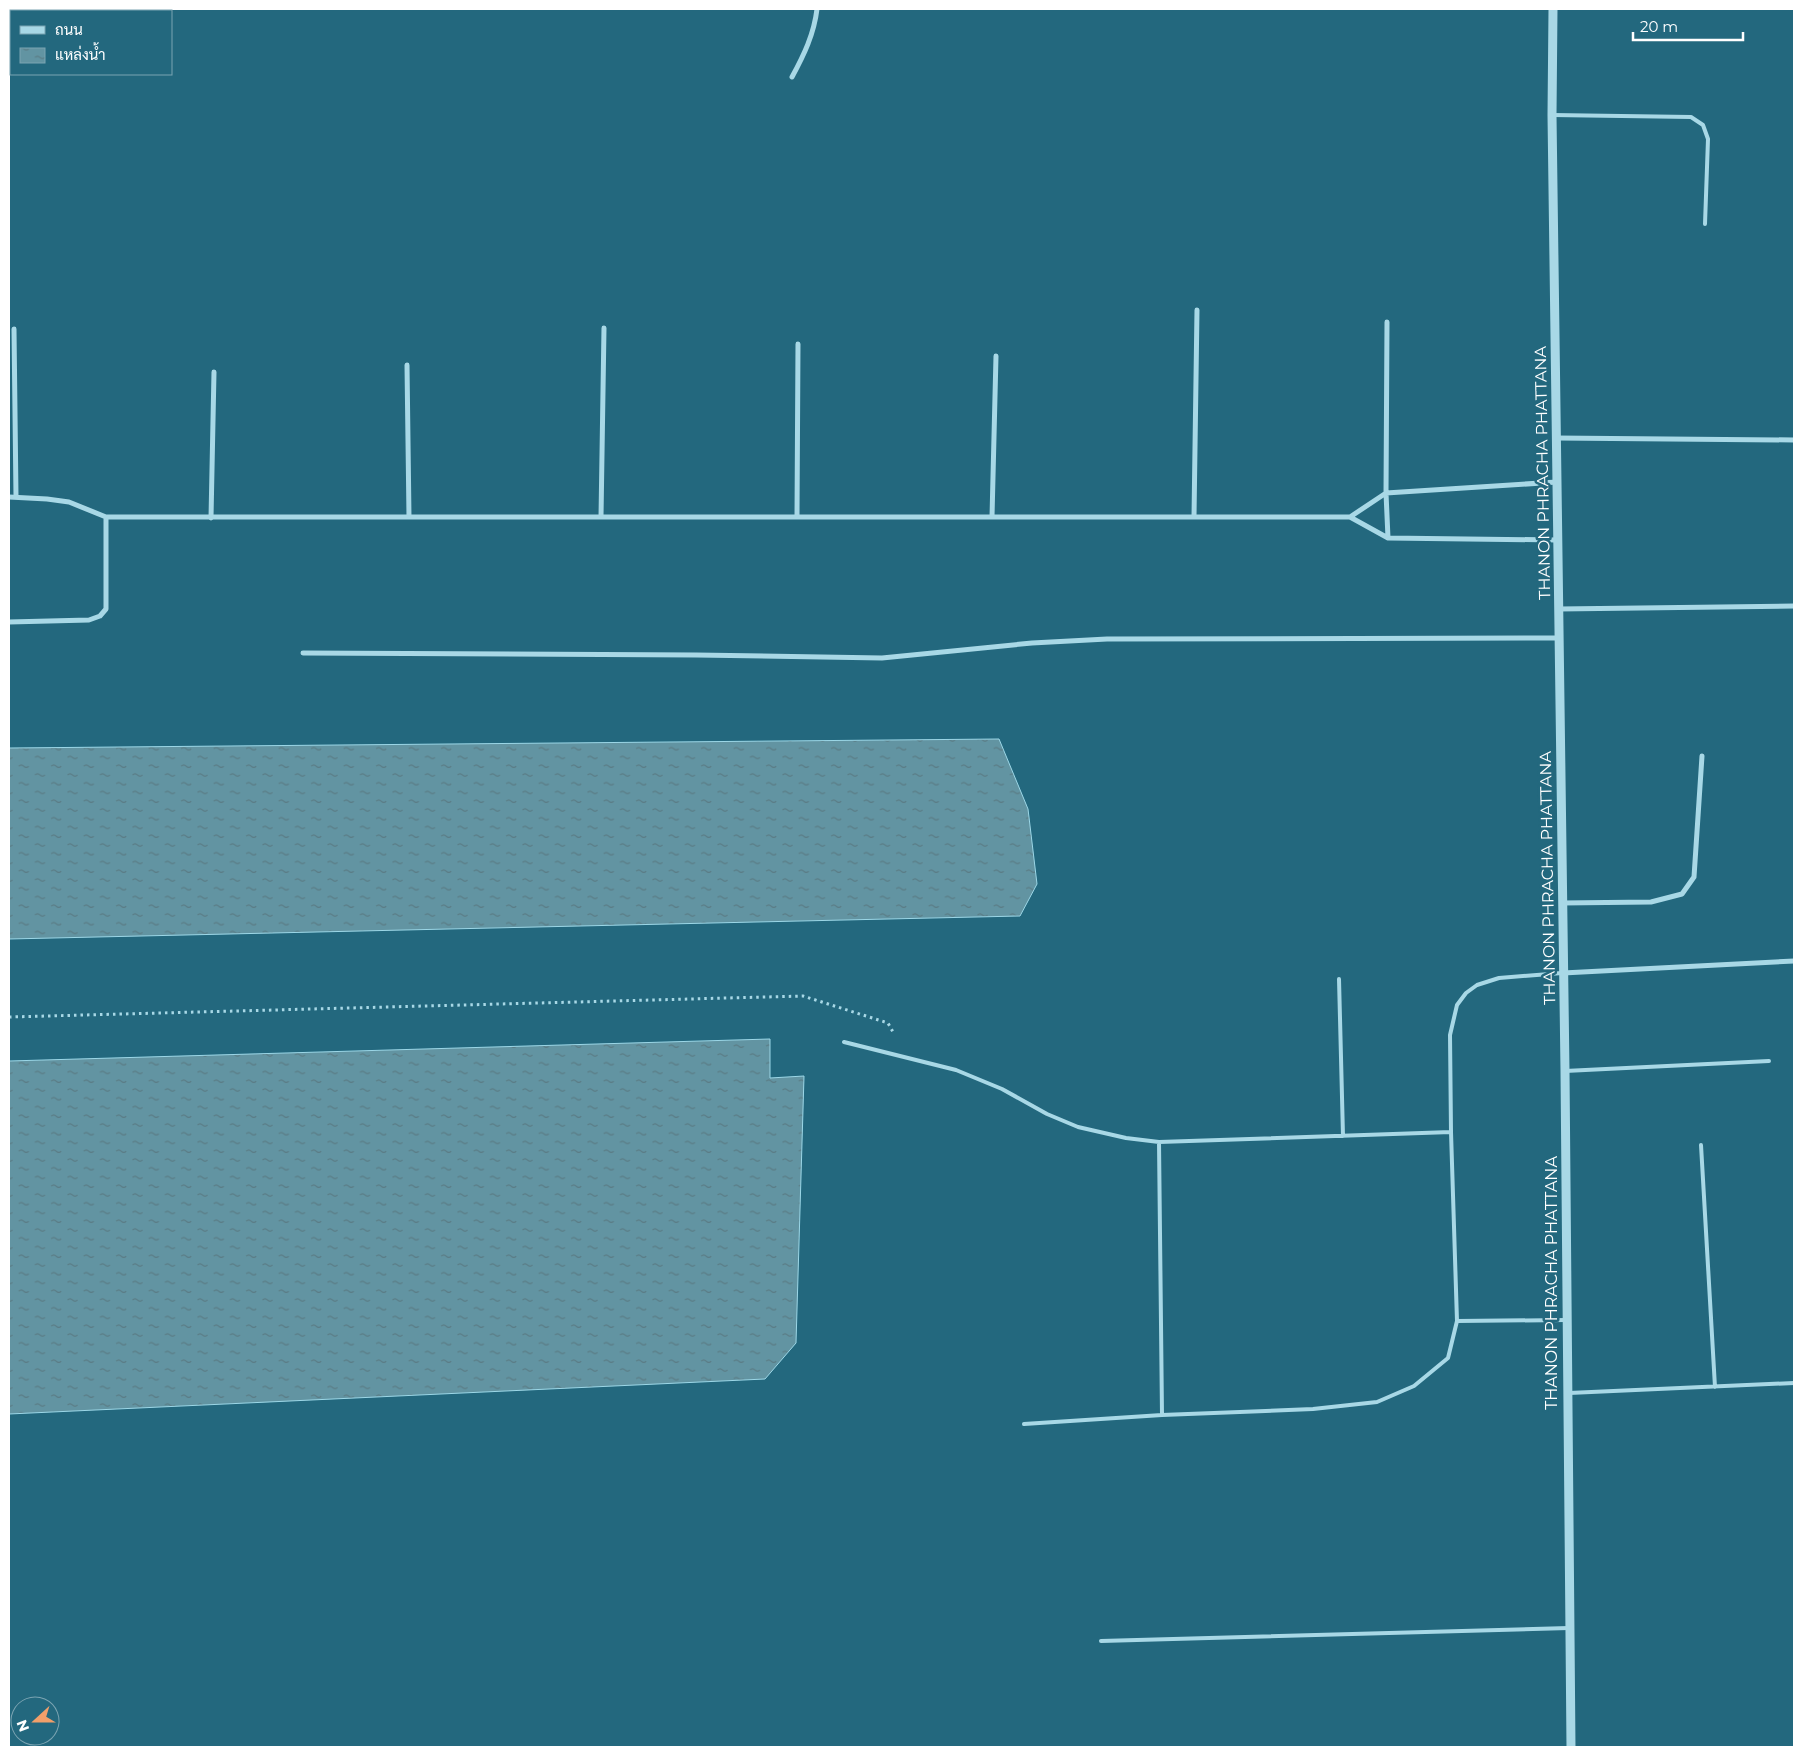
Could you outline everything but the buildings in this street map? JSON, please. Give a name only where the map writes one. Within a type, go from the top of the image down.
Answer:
[{"type":"street","points":[[792,77],[805,53],[813,32],[817,9]]},
{"type":"street","name":"THANON PHRACHA PHATTANA","points":[[1553,9],[1552,115],[1562,973],[1565,1071],[1571,1747]]},
{"type":"street","points":[[1194,517],[1197,310]]},
{"type":"street","points":[[1387,322],[1386,493],[1388,538]]},
{"type":"street","points":[[601,517],[604,328]]},
{"type":"street","points":[[14,329],[16,497]]},
{"type":"street","points":[[798,344],[798,517]]},
{"type":"street","points":[[992,517],[996,356]]},
{"type":"street","points":[[407,365],[409,517]]},
{"type":"street","points":[[211,518],[214,372]]},
{"type":"street","points":[[1556,438],[1794,440]]},
{"type":"street","points":[[1350,517],[1386,493],[1557,482]]},
{"type":"street","points":[[9,497],[69,502],[106,517],[1350,517],[1388,538],[1557,540]]},
{"type":"street","points":[[9,622],[89,620],[100,616],[106,609],[106,517]]},
{"type":"street","points":[[1559,610],[1794,606]]},
{"type":"street","points":[[303,653],[882,658],[1032,643],[1107,639],[1558,638]]},
{"type":"street","points":[[1562,903],[1651,902],[1682,894],[1694,877],[1702,756]]},
{"type":"street","points":[[1562,973],[1794,961]]},
{"type":"lane","points":[[1552,115],[1691,117],[1703,125],[1708,139],[1705,224]]},
{"type":"lane","points":[[1024,1424],[1162,1415],[1313,1409],[1378,1402],[1414,1386],[1448,1358],[1457,1321],[1450,1035],[1457,1005],[1476,984],[1500,978],[1562,973]]},
{"type":"lane","points":[[1339,979],[1343,1136]]},
{"type":"lane","points":[[844,1042],[956,1070],[1002,1089],[1047,1114],[1078,1127],[1126,1138],[1160,1142],[1451,1132]]},
{"type":"lane","points":[[1565,1071],[1769,1061]]},
{"type":"lane","points":[[1160,1142],[1162,1415]]},
{"type":"lane","points":[[1700,1145],[1715,1387]]},
{"type":"lane","points":[[1457,1321],[1566,1320]]},
{"type":"lane","points":[[1567,1393],[1794,1383]]},
{"type":"lane","points":[[1100,1641],[1570,1628]]},
{"type":"path","points":[[9,1017],[803,996],[888,1023],[906,1057]]},
{"type":"water","points":[[999,739],[1028,809],[1037,884],[1020,916],[9,939],[9,748]]},
{"type":"water","points":[[770,1039],[770,1078],[804,1076],[796,1343],[765,1379],[9,1414],[9,1061]]}]
